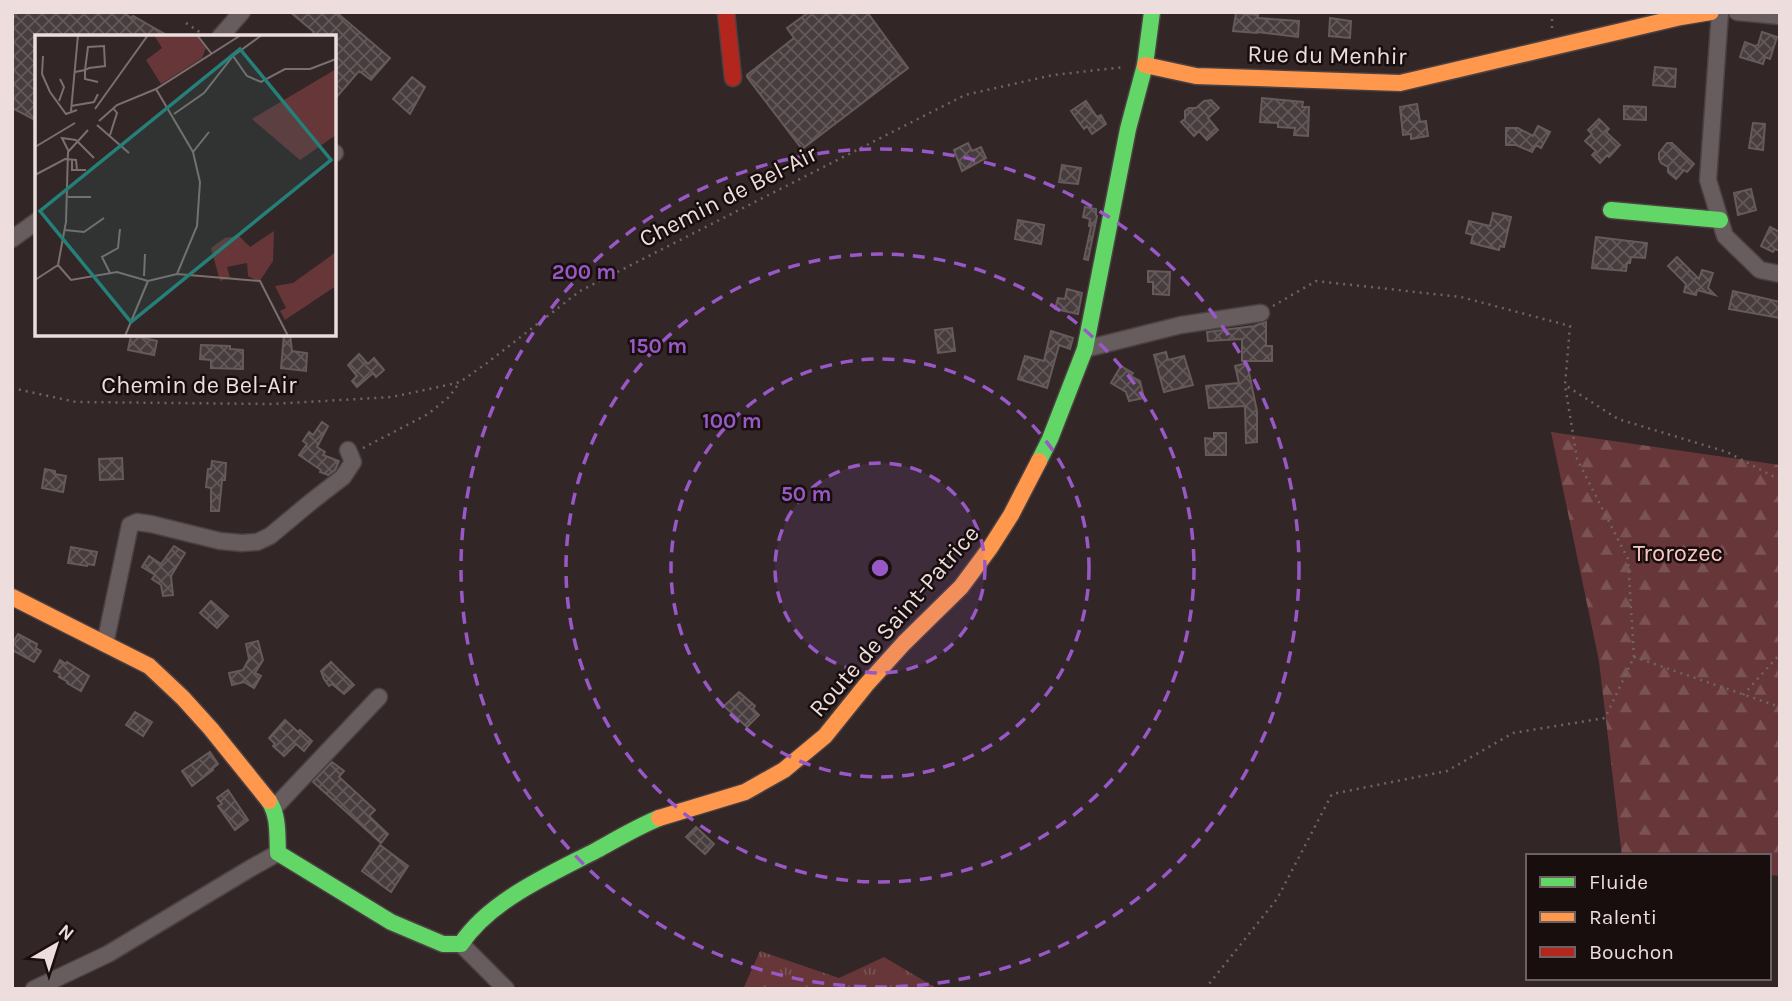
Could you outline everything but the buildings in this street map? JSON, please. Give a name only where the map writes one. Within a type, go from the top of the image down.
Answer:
[{"type":"street","points":[[222,35],[242,12]]},
{"type":"street","points":[[726,12],[733,78]]},
{"type":"street","name":"Route de Saint-Patrice","points":[[461,944],[471,929],[501,904],[549,875],[656,819],[744,792],[784,770],[825,736],[896,651],[961,587],[990,548],[1011,515],[1050,439],[1084,349],[1128,129],[1145,65],[1152,12]]},
{"type":"street","name":"Rue du Menhir","points":[[1145,65],[1196,76],[1400,83],[1711,12]]},
{"type":"street","points":[[1720,12],[1708,180],[1725,236],[1760,270],[1780,274]]},
{"type":"street","points":[[1737,12],[1780,16]]},
{"type":"street","points":[[1611,210],[1720,220]]},
{"type":"street","points":[[12,239],[35,223]]},
{"type":"street","points":[[1084,349],[1181,326],[1261,313]]},
{"type":"street","points":[[105,644],[130,525],[137,522],[151,524],[220,541],[257,542],[270,536],[343,477],[353,462],[349,452]]},
{"type":"street","points":[[12,597],[149,666],[183,698],[272,804],[277,822],[278,853]]},
{"type":"street","points":[[274,809],[379,697]]},
{"type":"street","points":[[278,853],[391,922],[443,944],[461,944],[506,989]]},
{"type":"street","points":[[34,989],[108,954],[278,853]]},
{"type":"path","points":[[186,23],[204,35]]},
{"type":"path","name":"Chemin de Bel-Air","points":[[12,387],[76,402],[272,404],[392,397],[460,382],[580,291],[965,95],[1054,75],[1145,65]]},
{"type":"path","points":[[1205,989],[1277,899],[1332,794],[1447,771],[1513,733],[1605,718],[1634,657],[1628,559],[1577,458],[1565,385],[1570,326],[1461,297],[1316,281],[1261,313]]},
{"type":"path","points":[[349,452],[428,414],[449,397],[460,382]]},
{"type":"path","points":[[1565,385],[1618,419],[1727,452],[1780,480]]},
{"type":"path","points":[[1743,695],[1780,654]]},
{"type":"path","points":[[1634,657],[1780,707]]},
{"type":"green space","name":"Trorozec","points":[[1551,432],[1780,465],[1780,876],[1771,875],[1771,854],[1622,854],[1599,661]]},
{"type":"green space","points":[[760,951],[839,978],[884,957],[938,989],[743,989]]},
{"type":"traffic: fast","points":[[1039,461],[1085,349],[1128,129],[1145,65],[1152,12]]},
{"type":"traffic: fast","points":[[1611,210],[1720,220]]},
{"type":"traffic: fast","points":[[269,801],[276,819],[278,853],[391,922],[443,944],[461,944],[473,928],[505,901],[541,879],[659,818]]},
{"type":"traffic: slow","points":[[1145,65],[1196,76],[1400,83],[1711,12]]},
{"type":"traffic: slow","points":[[659,818],[745,792],[784,770],[825,736],[904,643],[961,587],[1011,515],[1039,461]]},
{"type":"traffic: slow","points":[[12,597],[149,666],[211,729],[269,801]]},
{"type":"traffic: jam","points":[[726,12],[733,78]]}]
